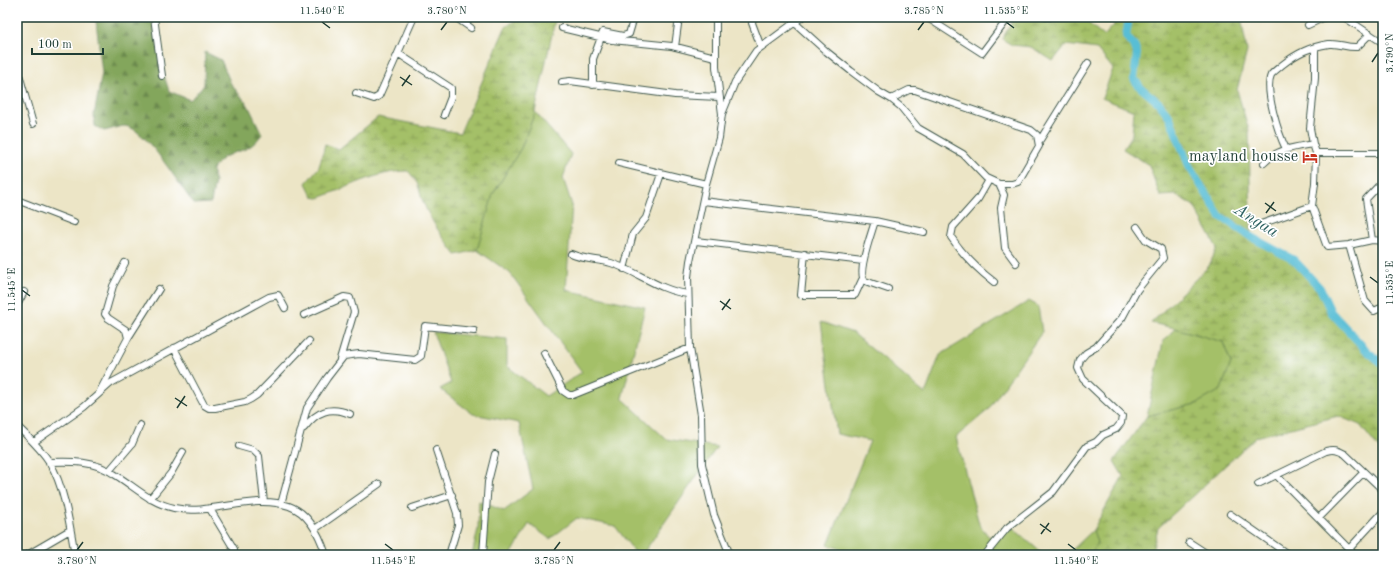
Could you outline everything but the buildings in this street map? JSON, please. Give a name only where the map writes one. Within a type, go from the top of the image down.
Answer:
[{"type":"street","points":[[154,17],[162,76]]},
{"type":"street","points":[[356,93],[374,99],[376,98],[399,54],[414,17]]},
{"type":"street","points":[[455,17],[471,28]]},
{"type":"street","points":[[593,85],[594,59],[603,32],[623,36],[629,34],[634,17]]},
{"type":"street","points":[[675,47],[680,17]]},
{"type":"street","points":[[716,17],[715,57],[722,114]]},
{"type":"street","points":[[753,17],[752,23],[761,47]]},
{"type":"street","points":[[730,555],[714,515],[702,464],[701,415],[690,348],[688,294],[690,261],[696,241],[706,184],[719,138],[722,114],[735,82],[749,59],[761,47],[796,23],[802,17]]},
{"type":"street","points":[[926,17],[982,53],[1009,17]]},
{"type":"street","points":[[1308,26],[1325,17]]},
{"type":"street","points":[[1344,17],[1383,43]]},
{"type":"street","points":[[796,23],[851,72],[901,107],[918,128],[963,154],[989,180],[999,184],[1012,184],[1018,182],[1039,146],[1040,140],[1088,63]]},
{"type":"street","points":[[562,28],[601,38],[675,47],[715,57]]},
{"type":"street","points":[[1286,150],[1279,136],[1272,109],[1271,76],[1273,72],[1298,53],[1315,47],[1335,44],[1356,47],[1370,34]]},
{"type":"street","points":[[1315,47],[1315,78],[1310,114],[1313,144],[1316,153],[1312,206],[1327,247],[1349,245],[1372,240],[1383,241]]},
{"type":"street","points":[[399,54],[451,88],[451,98],[444,116]]},
{"type":"street","points":[[17,66],[33,124]]},
{"type":"street","points":[[562,82],[675,95],[719,97]]},
{"type":"street","points":[[891,99],[909,90],[915,90],[1031,130],[1038,135],[1040,140]]},
{"type":"street","points":[[1264,163],[1272,154],[1313,144]]},
{"type":"street","points":[[1316,153],[1383,153]]},
{"type":"street","points":[[619,163],[706,184]]},
{"type":"street","points":[[624,269],[633,234],[646,218],[661,174]]},
{"type":"street","points":[[989,180],[978,199],[953,227],[951,237],[965,256],[994,282]]},
{"type":"street","points":[[999,184],[1004,194],[1002,208],[1005,248],[1016,263]]},
{"type":"street","points":[[1372,240],[1366,199],[1382,184]]},
{"type":"street","points":[[17,200],[74,222]]},
{"type":"street","points":[[703,201],[875,221],[924,232]]},
{"type":"street","points":[[1261,224],[1312,206]]},
{"type":"street","points":[[805,253],[802,294],[855,295],[862,280],[863,261],[875,221]]},
{"type":"street","points":[[984,555],[1007,528],[1057,488],[1087,446],[1096,442],[1103,435],[1116,428],[1121,423],[1122,416],[1083,379],[1078,368],[1080,360],[1086,353],[1096,347],[1122,318],[1137,290],[1163,258],[1161,249],[1146,240],[1137,226]]},
{"type":"street","points":[[696,241],[863,261]]},
{"type":"street","points":[[1349,245],[1365,301],[1374,311],[1383,306]]},
{"type":"street","points":[[571,254],[611,263],[675,292],[688,294]]},
{"type":"street","points":[[126,263],[113,286],[105,314],[108,318],[126,330],[128,338]]},
{"type":"street","points":[[862,280],[888,289]]},
{"type":"street","points":[[99,393],[128,338],[158,289]]},
{"type":"street","points":[[17,305],[24,292]]},
{"type":"street","points":[[34,442],[84,407],[99,393],[132,371],[174,348],[274,295],[278,295],[285,308]]},
{"type":"street","points":[[281,504],[303,429],[307,408],[340,361],[354,312],[350,298],[344,296],[304,315]]},
{"type":"street","points":[[340,361],[349,355],[359,354],[415,360],[421,356],[423,330],[427,325],[474,331]]},
{"type":"street","points":[[174,348],[204,405],[209,408],[215,408],[245,402],[257,395],[309,341]]},
{"type":"street","points":[[544,354],[563,391],[568,395],[573,395],[690,348]]},
{"type":"street","points":[[303,429],[315,415],[322,411],[332,409],[350,414]]},
{"type":"street","points":[[109,471],[132,444],[140,425]]},
{"type":"street","points":[[17,426],[34,442],[50,462],[54,470],[63,499],[75,555]]},
{"type":"street","points":[[239,446],[253,450],[259,456],[264,502]]},
{"type":"street","points":[[1258,484],[1326,451],[1334,449],[1346,454],[1383,490]]},
{"type":"street","points":[[436,450],[457,513],[458,525],[449,555]]},
{"type":"street","points":[[150,499],[171,473],[183,452]]},
{"type":"street","points":[[483,555],[488,482],[495,454]]},
{"type":"street","points":[[50,462],[76,461],[109,471],[150,499],[172,508],[186,510],[210,509],[264,502],[290,506],[300,513],[315,529],[326,555]]},
{"type":"street","points":[[1319,518],[1364,472]]},
{"type":"street","points":[[1276,475],[1355,555]]},
{"type":"street","points":[[315,529],[379,484]]},
{"type":"street","points":[[412,508],[452,495]]},
{"type":"street","points":[[210,509],[234,549],[234,555]]},
{"type":"street","points":[[1348,549],[1383,512]]},
{"type":"street","points":[[1230,514],[1289,555]]},
{"type":"street","points":[[27,555],[70,530]]},
{"type":"street","points":[[1189,542],[1209,555]]},
{"type":"green space","points":[[99,17],[152,17],[163,72],[169,91],[190,100],[204,85],[205,52],[221,60],[231,84],[248,105],[262,134],[248,148],[223,158],[212,170],[215,182],[211,203],[194,204],[162,159],[143,137],[133,129],[125,126],[104,131],[95,126],[94,115],[102,73],[96,21]]},
{"type":"green space","points":[[519,17],[558,17],[555,20],[535,112],[521,148],[493,194],[477,250],[456,255],[427,211],[417,184],[408,171],[373,177],[318,198],[313,197],[306,183],[319,167],[325,144],[339,149],[378,117],[460,133],[505,28]]},
{"type":"green space","points":[[1015,17],[1039,17],[1050,24],[1056,17],[1081,17],[1104,36],[1114,25],[1114,17],[1241,17],[1247,51],[1237,90],[1249,131],[1251,236],[1294,260],[1320,288],[1331,312],[1366,350],[1383,364],[1383,454],[1360,425],[1338,416],[1256,437],[1158,528],[1151,555],[1092,555],[1097,542],[1093,530],[1123,476],[1114,461],[1147,416],[1196,404],[1221,390],[1231,363],[1223,342],[1175,328],[1151,323],[1209,266],[1217,248],[1194,206],[1176,195],[1160,196],[1149,165],[1123,149],[1132,135],[1134,111],[1102,98],[1113,69],[1097,49],[1066,45],[1053,61],[1031,47],[1012,45],[1002,39]]},
{"type":"green space","points":[[535,112],[571,154],[563,178],[572,205],[566,290],[645,307],[622,398],[666,439],[717,447],[642,555],[637,555],[615,526],[577,518],[550,539],[529,524],[511,555],[472,555],[478,529],[479,501],[504,511],[533,489],[519,423],[473,414],[440,389],[451,383],[433,332],[507,339],[507,366],[546,396],[582,372],[510,273],[477,250],[493,194],[521,148]]},
{"type":"green space","points":[[1029,301],[1038,306],[1042,332],[988,410],[956,437],[979,524],[989,537],[1013,528],[1044,555],[861,555],[828,545],[870,441],[837,434],[821,322],[853,333],[925,394],[940,355]]},
{"type":"green space","points":[[1175,328],[1223,342],[1231,363],[1221,390],[1196,404],[1147,416],[1163,342]]},
{"type":"green space","points":[[1093,530],[1097,542],[1092,555],[1067,555]]},
{"type":"waterway","name":"Angaa","points":[[1129,17],[1126,37],[1134,45],[1137,53],[1134,79],[1140,87],[1159,103],[1169,116],[1190,168],[1220,216],[1251,237],[1294,260],[1320,288],[1331,312],[1366,350],[1383,364]]},
{"type":"place","name":"mayland housse","points":[[1310,157]]}]
